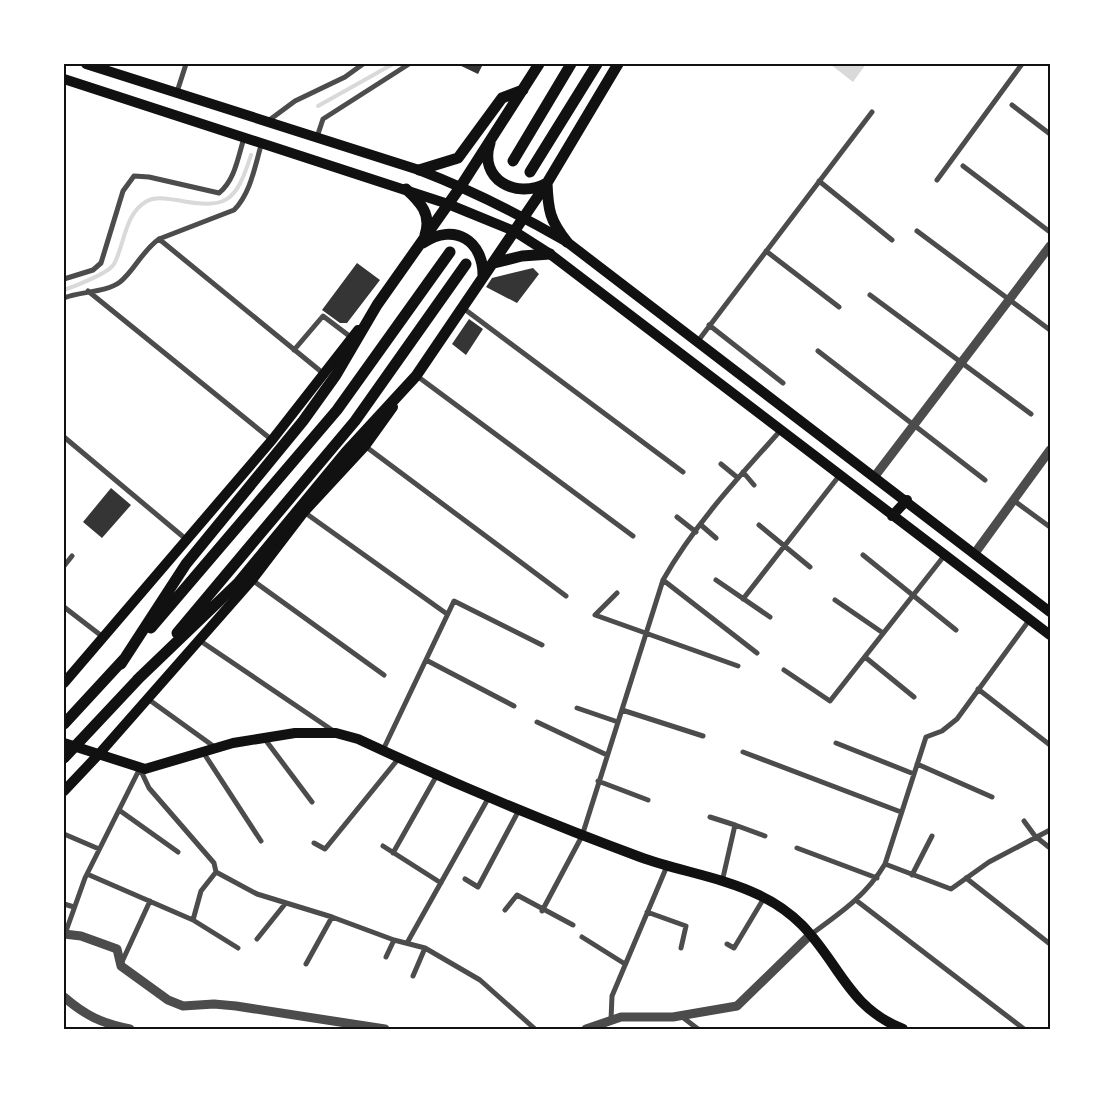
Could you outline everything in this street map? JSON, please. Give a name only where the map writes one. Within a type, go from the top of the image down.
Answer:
[{"type":"highway","points":[[121,664],[186,564],[303,421],[336,375],[377,305],[422,244],[461,186],[539,64]]},
{"type":"highway","points":[[513,161],[570,64]]},
{"type":"highway","points":[[530,172],[597,64]]},
{"type":"highway","points":[[137,680],[238,583],[346,452],[416,376],[547,183],[618,64]]},
{"type":"highway","points":[[419,170],[458,158],[502,98],[523,90]]},
{"type":"highway","points":[[492,137],[488,149],[489,161],[493,173],[501,182],[512,188],[524,191],[536,189],[547,183]]},
{"type":"highway","points":[[547,183],[550,215],[553,225],[567,242]]},
{"type":"highway","points":[[406,189],[418,200],[427,216],[428,229],[422,244]]},
{"type":"highway","points":[[422,244],[433,236],[446,234],[465,238],[479,252],[483,264],[483,277]]},
{"type":"highway","points":[[64,724],[121,664],[337,410],[450,252]]},
{"type":"highway","points":[[494,263],[522,256],[550,254]]},
{"type":"highway","points":[[64,758],[137,680],[355,421],[466,264]]},
{"type":"main road","points":[[86,64],[419,170],[461,186],[524,216],[567,242],[907,500],[1050,612]]},
{"type":"main road","points":[[64,79],[406,189],[514,231],[550,254],[1050,635]]},
{"type":"main road","points":[[64,683],[272,440],[377,305]]},
{"type":"main road","points":[[64,791],[99,754],[146,698],[252,580],[304,512],[365,446],[416,376]]},
{"type":"main road","points":[[892,516],[907,500]]},
{"type":"main road","points":[[64,743],[140,768],[161,765],[216,748],[264,738],[295,733],[336,733],[383,751],[582,836],[666,866],[722,882],[764,898],[802,925],[836,969],[852,994],[870,1010],[903,1029]]},
{"type":"street","points":[[177,92],[186,64]]},
{"type":"street","points":[[267,121],[294,101],[345,77],[364,64]]},
{"type":"street","points":[[317,137],[323,119],[409,64]]},
{"type":"street","points":[[937,180],[1022,64]]},
{"type":"street","points":[[1012,105],[1050,134]]},
{"type":"street","points":[[698,341],[709,324],[872,112]]},
{"type":"street","points":[[64,279],[94,270],[100,263],[123,191],[134,176],[150,176],[220,194],[227,187],[245,137]]},
{"type":"street","points":[[64,298],[111,286],[120,281],[148,247],[159,239],[234,210],[241,203],[249,185],[262,142]]},
{"type":"street","points":[[962,166],[1050,232]]},
{"type":"street","points":[[819,181],[892,240]]},
{"type":"street","points":[[917,232],[1050,330]]},
{"type":"street","points":[[159,239],[324,374]]},
{"type":"street","points":[[875,476],[1050,246]]},
{"type":"street","points":[[766,251],[839,307]]},
{"type":"street","points":[[88,291],[272,440]]},
{"type":"street","points":[[870,295],[1030,414]]},
{"type":"street","points":[[463,307],[683,472]]},
{"type":"street","points":[[294,350],[323,316],[352,338]]},
{"type":"street","points":[[709,324],[783,384]]},
{"type":"street","points":[[818,351],[985,480]]},
{"type":"street","points":[[416,376],[633,536]]},
{"type":"street","points":[[542,910],[582,836],[663,580],[677,556],[719,498],[780,431]]},
{"type":"street","points":[[64,437],[187,540]]},
{"type":"street","points":[[365,446],[566,596]]},
{"type":"street","points":[[975,553],[1050,450]]},
{"type":"street","points":[[721,464],[738,478]]},
{"type":"street","points":[[743,472],[754,485]]},
{"type":"street","points":[[743,598],[839,476]]},
{"type":"street","points":[[1013,500],[1050,527]]},
{"type":"street","points":[[304,512],[448,614]]},
{"type":"street","points":[[677,517],[696,532]]},
{"type":"street","points":[[701,525],[716,538]]},
{"type":"street","points":[[758,525],[810,567]]},
{"type":"street","points":[[863,555],[956,630]]},
{"type":"street","points":[[64,566],[72,556]]},
{"type":"street","points":[[784,670],[830,701],[944,556]]},
{"type":"street","points":[[252,580],[384,675]]},
{"type":"street","points":[[663,580],[757,653]]},
{"type":"street","points":[[716,580],[770,617]]},
{"type":"street","points":[[617,593],[595,615],[738,666]]},
{"type":"street","points":[[835,600],[883,634]]},
{"type":"street","points":[[383,751],[454,601],[542,644]]},
{"type":"street","points":[[64,607],[104,637]]},
{"type":"street","points":[[586,1029],[621,1017],[681,1016],[737,1006],[810,935],[857,900],[877,878],[885,864],[926,737],[942,732],[957,719],[1030,619]]},
{"type":"street","points":[[199,640],[336,733]]},
{"type":"street","points":[[865,657],[914,697]]},
{"type":"street","points":[[426,660],[514,706]]},
{"type":"street","points":[[978,689],[1050,745]]},
{"type":"street","points":[[146,698],[216,748]]},
{"type":"street","points":[[577,708],[618,722]]},
{"type":"street","points":[[622,710],[703,736]]},
{"type":"street","points":[[537,722],[607,755]]},
{"type":"street","points":[[264,738],[312,802]]},
{"type":"street","points":[[836,744],[914,774]]},
{"type":"street","points":[[203,752],[261,842]]},
{"type":"street","points":[[743,752],[901,812]]},
{"type":"street","points":[[314,843],[325,849],[399,758]]},
{"type":"street","points":[[917,764],[992,797]]},
{"type":"street","points":[[140,768],[87,874],[64,934],[81,936],[117,949],[121,966],[168,1000],[183,1006],[214,1004],[236,1006],[382,1029]]},
{"type":"street","points":[[140,768],[149,788],[214,863],[216,872],[257,894],[332,917],[394,940],[425,948],[480,980],[535,1029]]},
{"type":"street","points":[[393,853],[437,774]]},
{"type":"street","points":[[598,781],[648,800]]},
{"type":"street","points":[[407,943],[489,797]]},
{"type":"street","points":[[119,810],[178,852]]},
{"type":"street","points":[[465,879],[478,887],[520,810]]},
{"type":"street","points":[[710,817],[765,836]]},
{"type":"street","points":[[1024,822],[1035,836],[1050,848]]},
{"type":"street","points":[[722,882],[735,825]]},
{"type":"street","points":[[885,864],[951,889],[989,862],[1035,836],[1050,830]]},
{"type":"street","points":[[64,834],[99,849]]},
{"type":"street","points":[[912,875],[932,836]]},
{"type":"street","points":[[383,846],[441,883]]},
{"type":"street","points":[[797,848],[877,878]]},
{"type":"street","points":[[611,1020],[612,996],[666,866]]},
{"type":"street","points":[[192,920],[201,891],[216,872]]},
{"type":"street","points":[[87,874],[192,920],[238,948]]},
{"type":"street","points":[[966,878],[1050,944]]},
{"type":"street","points":[[505,910],[516,895],[572,925]]},
{"type":"street","points":[[727,944],[734,948],[764,898]]},
{"type":"street","points":[[857,900],[1024,1029]]},
{"type":"street","points":[[121,966],[150,901]]},
{"type":"street","points":[[64,904],[74,907]]},
{"type":"street","points":[[257,939],[285,904]]},
{"type":"street","points":[[647,912],[686,926],[681,948]]},
{"type":"street","points":[[306,964],[332,917]]},
{"type":"street","points":[[582,937],[625,964]]},
{"type":"street","points":[[386,957],[394,940]]},
{"type":"street","points":[[413,976],[425,948]]},
{"type":"street","points":[[64,997],[83,1014],[130,1029]]},
{"type":"street","points":[[681,1016],[698,1029]]},
{"type":"shaded area","points":[[830,64],[866,64],[853,82]]},
{"type":"building","points":[[457,64],[483,64],[478,74]]},
{"type":"building","points":[[357,263],[380,280],[347,323],[340,323],[322,310]]},
{"type":"building","points":[[533,268],[539,274],[517,303],[486,287],[492,278]]},
{"type":"building","points":[[469,319],[483,329],[466,355],[452,344]]},
{"type":"building","points":[[111,488],[131,505],[102,538],[83,522]]},
{"type":"waterway","points":[[318,106],[393,64]]},
{"type":"waterway","points":[[64,290],[111,268],[118,256],[129,221],[139,207],[147,201],[162,198],[194,203],[218,203],[234,193],[246,171],[251,155]]}]
